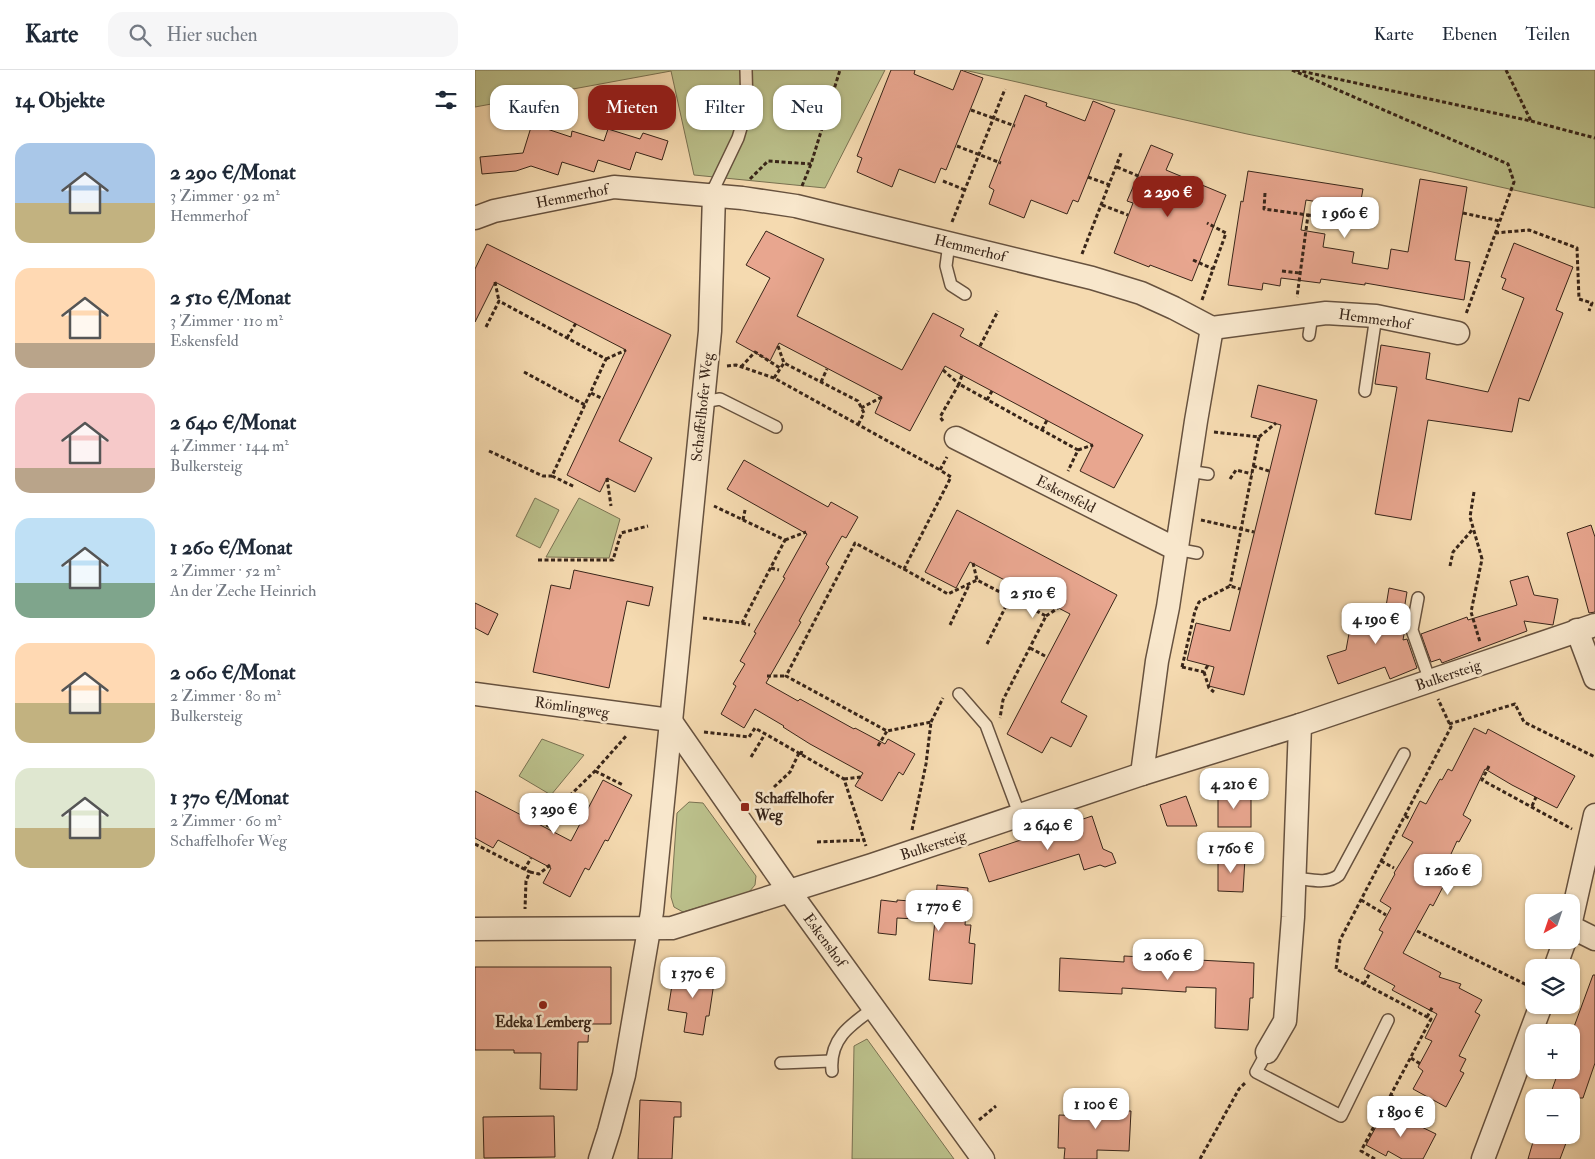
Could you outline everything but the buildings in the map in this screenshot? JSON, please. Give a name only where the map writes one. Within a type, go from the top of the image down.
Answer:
[{"type":"street","name":"Hemmerhof","points":[[475,218],[493,211],[613,187],[714,194],[796,206],[1075,273],[1141,293],[1204,324],[1305,323],[1325,313],[1376,316],[1458,333]]},
{"type":"street","name":"Schaffelhofer Weg","points":[[599,1159],[609,1132],[624,1075],[650,928],[674,725],[682,615],[710,331],[714,194]]},
{"type":"street","points":[[1141,774],[1157,661],[1187,551],[1181,515],[1198,472],[1194,430],[1204,324]]},
{"type":"street","name":"Eskensfeld","points":[[956,438],[1187,551]]},
{"type":"street","points":[[1586,628],[1595,678]]},
{"type":"street","name":"Bulkersteig","points":[[650,928],[672,928],[907,854],[1141,774],[1300,725],[1586,628]]},
{"type":"street","name":"Römlingweg","points":[[475,694],[641,716],[674,725]]},
{"type":"street","name":"Eskenshof","points":[[674,725],[789,891],[983,1159]]},
{"type":"street","points":[[1267,1052],[1285,1021],[1295,878],[1300,725]]},
{"type":"street","points":[[1577,894],[1595,815]]},
{"type":"street","points":[[475,929],[650,928]]},
{"type":"street","points":[[1580,932],[1595,939]]},
{"type":"street","points":[[1484,1159],[1538,1014]]},
{"type":"lane","name":"Schaffelhofer Weg","points":[[714,194],[715,186],[738,138],[747,108],[746,70]]},
{"type":"lane","points":[[947,242],[946,266],[951,285],[965,294]]},
{"type":"lane","points":[[1365,390],[1376,316]]},
{"type":"lane","points":[[703,402],[721,400],[776,427]]},
{"type":"lane","points":[[1418,598],[1412,630],[1430,680]]},
{"type":"lane","points":[[959,694],[986,725],[1020,816]]},
{"type":"lane","points":[[1295,878],[1326,881],[1333,880],[1339,875],[1404,754]]},
{"type":"lane","points":[[781,1063],[831,1066],[835,1043],[851,1025],[874,1008]]},
{"type":"lane","points":[[1267,1052],[1256,1072],[1341,1116],[1388,1020]]},
{"type":"path","points":[[796,206],[840,70]]},
{"type":"path","points":[[1292,70],[1508,164],[1514,182],[1458,333]]},
{"type":"path","points":[[1296,70],[1531,121],[1595,138]]},
{"type":"path","points":[[1506,70],[1531,121]]},
{"type":"path","points":[[947,242],[965,190],[1005,89]]},
{"type":"path","points":[[971,110],[1015,126]]},
{"type":"path","points":[[957,146],[1001,163]]},
{"type":"path","points":[[1075,273],[1123,151]]},
{"type":"path","points":[[742,198],[748,181],[768,161],[811,164]]},
{"type":"path","points":[[1117,167],[1143,178]]},
{"type":"path","points":[[1088,177],[1110,185]]},
{"type":"path","points":[[943,181],[965,190]]},
{"type":"path","points":[[1265,193],[1264,209],[1358,222],[1360,219]]},
{"type":"path","points":[[1332,204],[1332,218]]},
{"type":"path","points":[[1102,205],[1129,215]]},
{"type":"path","points":[[1463,213],[1500,221]]},
{"type":"path","points":[[1305,323],[1300,273],[1308,215]]},
{"type":"path","points":[[1204,324],[1213,269],[1226,233],[1207,223]]},
{"type":"path","points":[[1495,233],[1529,230],[1577,248],[1579,299],[1592,303],[1589,311]]},
{"type":"path","points":[[1193,260],[1213,269]]},
{"type":"path","points":[[1282,271],[1300,273]]},
{"type":"path","points":[[486,327],[499,302],[495,282]]},
{"type":"path","points":[[499,302],[606,359]]},
{"type":"path","points":[[980,346],[998,311]]},
{"type":"path","points":[[567,338],[576,323]]},
{"type":"path","points":[[778,346],[784,363],[858,401],[864,413],[858,425]]},
{"type":"path","points":[[552,476],[606,359],[626,350]]},
{"type":"path","points":[[741,367],[755,352],[780,368]]},
{"type":"path","points":[[774,378],[784,363]]},
{"type":"path","points":[[706,367],[736,365],[774,378],[951,477],[904,569]]},
{"type":"path","points":[[821,382],[827,369]]},
{"type":"path","points":[[943,370],[959,384],[1078,450]]},
{"type":"path","points":[[524,372],[585,405]]},
{"type":"path","points":[[940,470],[956,438],[940,417],[959,384],[962,375]]},
{"type":"path","points":[[987,400],[992,391]]},
{"type":"path","points":[[591,392],[603,398]]},
{"type":"path","points":[[861,408],[883,398]]},
{"type":"path","points":[[1042,430],[1047,420]]},
{"type":"path","points":[[1230,586],[1259,437],[1276,424]]},
{"type":"path","points":[[1194,430],[1259,437]]},
{"type":"path","points":[[1059,490],[1078,450],[1093,445]]},
{"type":"path","points":[[489,451],[543,476],[552,476],[575,488]]},
{"type":"path","points":[[1253,466],[1269,470]]},
{"type":"path","points":[[1230,479],[1236,470],[1252,474]]},
{"type":"path","points":[[607,478],[611,506]]},
{"type":"path","points":[[1474,492],[1470,517],[1482,559],[1471,612],[1487,662]]},
{"type":"path","points":[[693,496],[785,540]]},
{"type":"path","points":[[743,520],[745,510]]},
{"type":"path","points":[[1181,515],[1254,532]]},
{"type":"path","points":[[537,560],[613,560],[621,533],[648,526]]},
{"type":"path","points":[[1451,566],[1453,552],[1473,528]]},
{"type":"path","points":[[742,623],[785,540],[806,532]]},
{"type":"path","points":[[785,676],[855,543],[948,594],[977,580]]},
{"type":"path","points":[[973,563],[977,580],[1046,616]]},
{"type":"path","points":[[771,568],[779,570]]},
{"type":"path","points":[[950,625],[969,584]]},
{"type":"path","points":[[987,644],[1011,598],[1013,584]]},
{"type":"path","points":[[1182,667],[1195,611],[1199,602],[1230,586],[1240,589]]},
{"type":"path","points":[[995,748],[1003,700],[1046,616],[1058,608]]},
{"type":"path","points":[[682,615],[750,625]]},
{"type":"path","points":[[1030,648],[1047,656]]},
{"type":"path","points":[[1157,661],[1204,672]]},
{"type":"path","points":[[1204,672],[1208,666]]},
{"type":"path","points":[[1204,672],[1209,688],[1214,692]]},
{"type":"path","points":[[767,676],[785,676],[887,731],[931,722]]},
{"type":"path","points":[[1375,1159],[1361,1151],[1431,1019],[1336,969],[1340,940],[1451,727],[1430,680]]},
{"type":"path","points":[[907,854],[926,764],[931,722],[946,692]]},
{"type":"path","points":[[1449,724],[1515,704],[1523,722],[1595,757]]},
{"type":"path","points":[[547,828],[556,810],[595,771],[641,716]]},
{"type":"path","points":[[674,725],[749,737],[755,728],[843,779],[861,777]]},
{"type":"path","points":[[878,746],[887,731]]},
{"type":"path","points":[[751,757],[765,734]]},
{"type":"path","points":[[774,787],[790,772],[802,749]]},
{"type":"path","points":[[1489,766],[1482,780],[1590,839]]},
{"type":"path","points":[[595,771],[623,785]]},
{"type":"path","points":[[843,779],[872,865]]},
{"type":"path","points":[[1532,806],[1536,796]]},
{"type":"path","points":[[567,800],[585,810]]},
{"type":"path","points":[[1405,816],[1409,818]]},
{"type":"path","points":[[817,842],[863,840]]},
{"type":"path","points":[[475,844],[530,872],[539,874],[551,865]]},
{"type":"path","points":[[524,870],[531,858]]},
{"type":"path","points":[[1381,862],[1394,868]]},
{"type":"path","points":[[524,929],[526,881],[530,872]]},
{"type":"path","points":[[1361,900],[1386,915]]},
{"type":"path","points":[[1417,931],[1525,985]]},
{"type":"path","points":[[1364,984],[1370,973]]},
{"type":"path","points":[[1427,1017],[1433,1006]]},
{"type":"path","points":[[1411,1058],[1422,1065]]},
{"type":"path","points":[[1199,1159],[1239,1089],[1256,1072]]},
{"type":"path","points":[[1391,1095],[1414,1119]]},
{"type":"green space","points":[[475,70],[885,70],[825,188],[694,175],[676,94],[676,85],[674,85],[671,71],[578,88],[578,85],[490,85],[490,104],[475,107]]},
{"type":"green space","points":[[964,70],[1595,70],[1595,208],[1247,134]]},
{"type":"green space","points":[[535,498],[559,510],[540,548],[516,536]]},
{"type":"green space","points":[[579,498],[620,519],[609,558],[546,557]]},
{"type":"green space","points":[[542,739],[584,755],[551,795],[519,776]]},
{"type":"green space","points":[[689,802],[703,803],[756,876],[755,885],[749,892],[683,912],[674,907],[671,897],[677,813]]},
{"type":"green space","points":[[867,1039],[954,1159],[852,1159],[854,1046]]},
{"type":"place","name":"Schaffelhofer Weg","points":[[745,807]]},
{"type":"place","name":"Edeka Lemberg","points":[[543,1005]]}]
